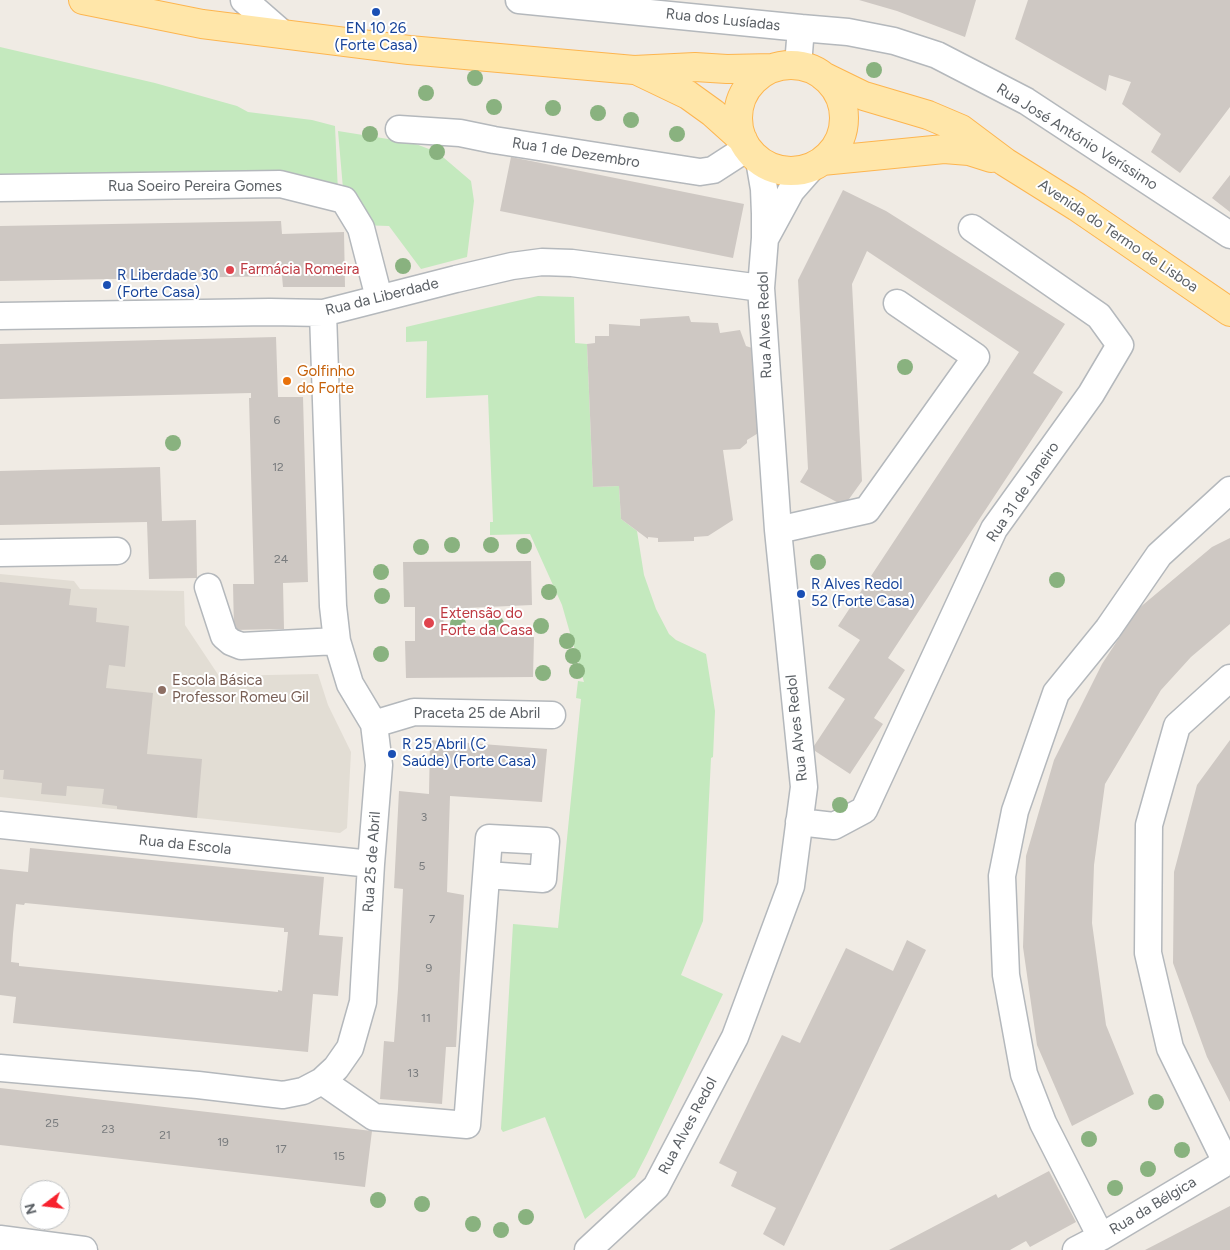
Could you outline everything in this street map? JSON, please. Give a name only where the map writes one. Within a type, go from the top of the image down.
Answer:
[{"type":"main road","points":[[84,0],[202,24],[409,50],[634,70],[695,67],[727,69],[785,67],[811,69],[823,76],[835,88],[842,102],[844,119],[841,135],[834,149],[818,163],[795,171],[776,169],[750,149],[713,113],[688,94],[634,70]]},
{"type":"main road","points":[[750,149],[738,123],[739,106],[746,90],[757,77],[785,67]]},
{"type":"main road","name":"Avenida do Termo de Lisboa","points":[[823,76],[864,96],[928,115],[961,130],[1005,162],[1077,207],[1230,312]]},
{"type":"main road","name":"Avenida do Termo de Lisboa","points":[[818,163],[944,149],[969,151],[1005,162]]},
{"type":"street","points":[[244,0],[283,34]]},
{"type":"street","name":"Rua dos Lusíadas","points":[[519,0],[562,2],[801,28],[785,67]]},
{"type":"street","name":"Rua José António Veríssimo","points":[[801,28],[857,34],[894,42],[937,55],[1026,101],[1230,235]]},
{"type":"street","name":"Rua 1 de Dezembro","points":[[399,129],[460,133],[700,172],[712,170],[750,149]]},
{"type":"street","name":"Rua Alves Redol","points":[[588,1250],[656,1187],[735,1037],[791,886],[804,787],[778,530],[761,288],[765,238],[764,188],[750,149]]},
{"type":"street","name":"Rua Alves Redol","points":[[765,238],[791,191],[818,163]]},
{"type":"street","name":"Rua Soeiro Pereira Gomes","points":[[0,188],[280,184],[344,200],[361,228],[379,298]]},
{"type":"street","name":"Rua 31 de Janeiro","points":[[799,822],[834,826],[864,810],[994,529],[1091,394],[1120,346],[1099,316],[972,228]]},
{"type":"street","name":"Rua da Liberdade","points":[[0,316],[322,313],[512,266],[542,262],[572,263],[761,288]]},
{"type":"street","points":[[778,530],[867,510],[976,358],[897,303]]},
{"type":"street","name":"Rua 25 de Abril","points":[[0,1068],[282,1094],[303,1091],[322,1081],[336,1068],[350,1048],[363,1002],[371,864],[380,765],[374,724],[350,684],[337,641],[333,606],[322,313]]},
{"type":"street","points":[[1101,1237],[1043,1123],[1024,1074],[1006,975],[1002,876],[1015,811],[1056,693],[1108,629],[1159,555],[1230,490]]},
{"type":"street","points":[[0,553],[117,551]]},
{"type":"street","points":[[208,587],[224,636],[231,642],[241,646],[337,641]]},
{"type":"street","points":[[1228,1161],[1170,1048],[1148,953],[1148,933],[1149,825],[1176,726],[1230,678]]},
{"type":"street","name":"Praceta 25 de Abril","points":[[374,724],[414,712],[552,715]]},
{"type":"street","name":"Rua da Escola","points":[[0,825],[371,864]]},
{"type":"street","points":[[322,1081],[374,1117],[467,1125],[487,875]]},
{"type":"street","name":"Rua da Bélgica","points":[[1076,1250],[1228,1161]]},
{"type":"street","points":[[0,1239],[84,1250]]},
{"type":"shaded area","name":"Escola Básica Professor Romeu Gil","points":[[0,574],[74,581],[80,589],[184,591],[185,625],[219,676],[318,674],[328,705],[351,752],[347,828],[340,833],[0,797]]},
{"type":"green space","points":[[0,47],[155,83],[237,106],[248,112],[312,120],[335,126],[338,192],[0,183]]},
{"type":"green space","points":[[338,131],[413,143],[437,152],[471,181],[474,201],[467,257],[421,269],[389,226],[359,225],[344,200]]},
{"type":"green space","points":[[538,296],[574,297],[575,343],[587,344],[593,487],[619,486],[621,519],[637,531],[644,575],[656,609],[669,634],[676,640],[706,654],[715,711],[703,921],[681,975],[723,994],[635,1177],[585,1219],[545,1117],[503,1132],[501,1129],[513,924],[558,928],[581,699],[576,698],[578,681],[584,682],[562,605],[530,534],[490,535],[490,522],[493,522],[488,395],[426,398],[427,341],[406,342],[406,327]]},
{"type":"building","points":[[859,0],[976,0],[965,37],[897,11]]},
{"type":"building","points":[[1028,0],[1230,0],[1230,107],[1180,173],[1151,152],[1161,134],[1122,104],[1131,82],[1109,75],[1106,91],[1015,39]]},
{"type":"building","points":[[511,157],[744,204],[733,258],[500,211]]},
{"type":"building","points":[[1230,175],[1230,212],[1212,198]]},
{"type":"building","points":[[843,190],[886,211],[1065,324],[1033,373],[1063,392],[888,658],[905,670],[874,718],[883,724],[850,774],[812,749],[845,699],[828,688],[860,640],[838,626],[1019,352],[867,251],[852,284],[862,481],[844,506],[800,482],[808,469],[798,280]]},
{"type":"building","points":[[281,221],[282,234],[344,232],[345,287],[283,287],[282,276],[0,281],[0,226]]},
{"type":"building","points":[[689,316],[691,322],[718,323],[720,333],[740,330],[746,346],[752,348],[760,432],[747,440],[747,443],[740,449],[723,450],[733,520],[708,536],[694,537],[694,541],[658,542],[658,538],[648,537],[648,539],[621,519],[619,486],[593,487],[587,344],[595,343],[595,336],[609,336],[609,324],[640,326],[640,319]]},
{"type":"building","points":[[276,337],[278,397],[303,397],[308,582],[283,583],[284,629],[234,630],[233,584],[254,584],[249,398],[251,398],[251,393],[0,399],[0,344]]},
{"type":"building","points":[[160,467],[162,521],[196,520],[197,578],[149,579],[147,522],[0,525],[0,471]]},
{"type":"building","points":[[1230,538],[1230,624],[1191,657],[1161,690],[1105,784],[1094,865],[1092,923],[1106,1025],[1134,1094],[1072,1126],[1037,1045],[1023,947],[1026,856],[1054,760],[1102,664],[1138,609],[1212,547]]},
{"type":"building","name":"Extensão do Forte da Casa","points":[[531,561],[532,605],[443,609],[444,636],[534,637],[533,677],[406,678],[405,641],[415,641],[415,607],[404,607],[403,562]]},
{"type":"building","points":[[0,582],[71,589],[69,605],[97,608],[96,622],[129,626],[125,667],[109,665],[106,688],[153,693],[147,754],[202,759],[197,818],[117,809],[117,806],[102,804],[104,789],[67,786],[66,796],[41,794],[42,783],[3,779],[4,770],[0,770]]},
{"type":"building","points":[[430,740],[547,749],[542,802],[450,796],[447,892],[464,895],[456,1047],[446,1047],[442,1104],[380,1099],[384,1041],[394,1042],[398,989],[403,889],[394,888],[399,791],[429,794]]},
{"type":"building","points":[[1230,740],[1230,1102],[1207,1057],[1173,963],[1174,872],[1197,785]]},
{"type":"building","points":[[30,848],[324,877],[319,935],[343,937],[338,996],[313,994],[308,1052],[13,1023],[16,997],[0,995],[0,869],[28,872]],"holes":[[[25,903],[284,928],[284,932],[288,932],[282,991],[278,990],[278,992],[19,966],[19,963],[11,962],[16,904],[24,905]]]},
{"type":"building","points":[[907,940],[926,950],[784,1246],[763,1234],[776,1208],[731,1186],[737,1172],[719,1163],[782,1035],[800,1043],[846,948],[893,971]]},
{"type":"building","points":[[0,1088],[372,1131],[365,1187],[0,1145]]},
{"type":"building","points":[[1049,1171],[1076,1222],[1030,1247],[1026,1241],[1010,1250],[889,1250],[996,1194],[998,1198]]},
{"type":"building","points":[[1230,1206],[1230,1250],[1145,1250]]},
{"type":"place","name":"EN 10 26 (Forte Casa)","points":[[376,12]]},
{"type":"place","name":"Farmácia Romeira","points":[[230,270]]},
{"type":"place","name":"R Liberdade 30 (Forte Casa)","points":[[107,285]]},
{"type":"place","name":"Golfinho do Forte","points":[[287,381]]},
{"type":"place","name":"R Alves Redol 52 (Forte Casa)","points":[[801,594]]},
{"type":"place","name":"Extensão do Forte da Casa","points":[[429,623]]},
{"type":"place","name":"Escola Básica Professor Romeu Gil","points":[[162,690]]},
{"type":"place","name":"R 25 Abril (C Saúde) (Forte Casa)","points":[[392,754]]}]
